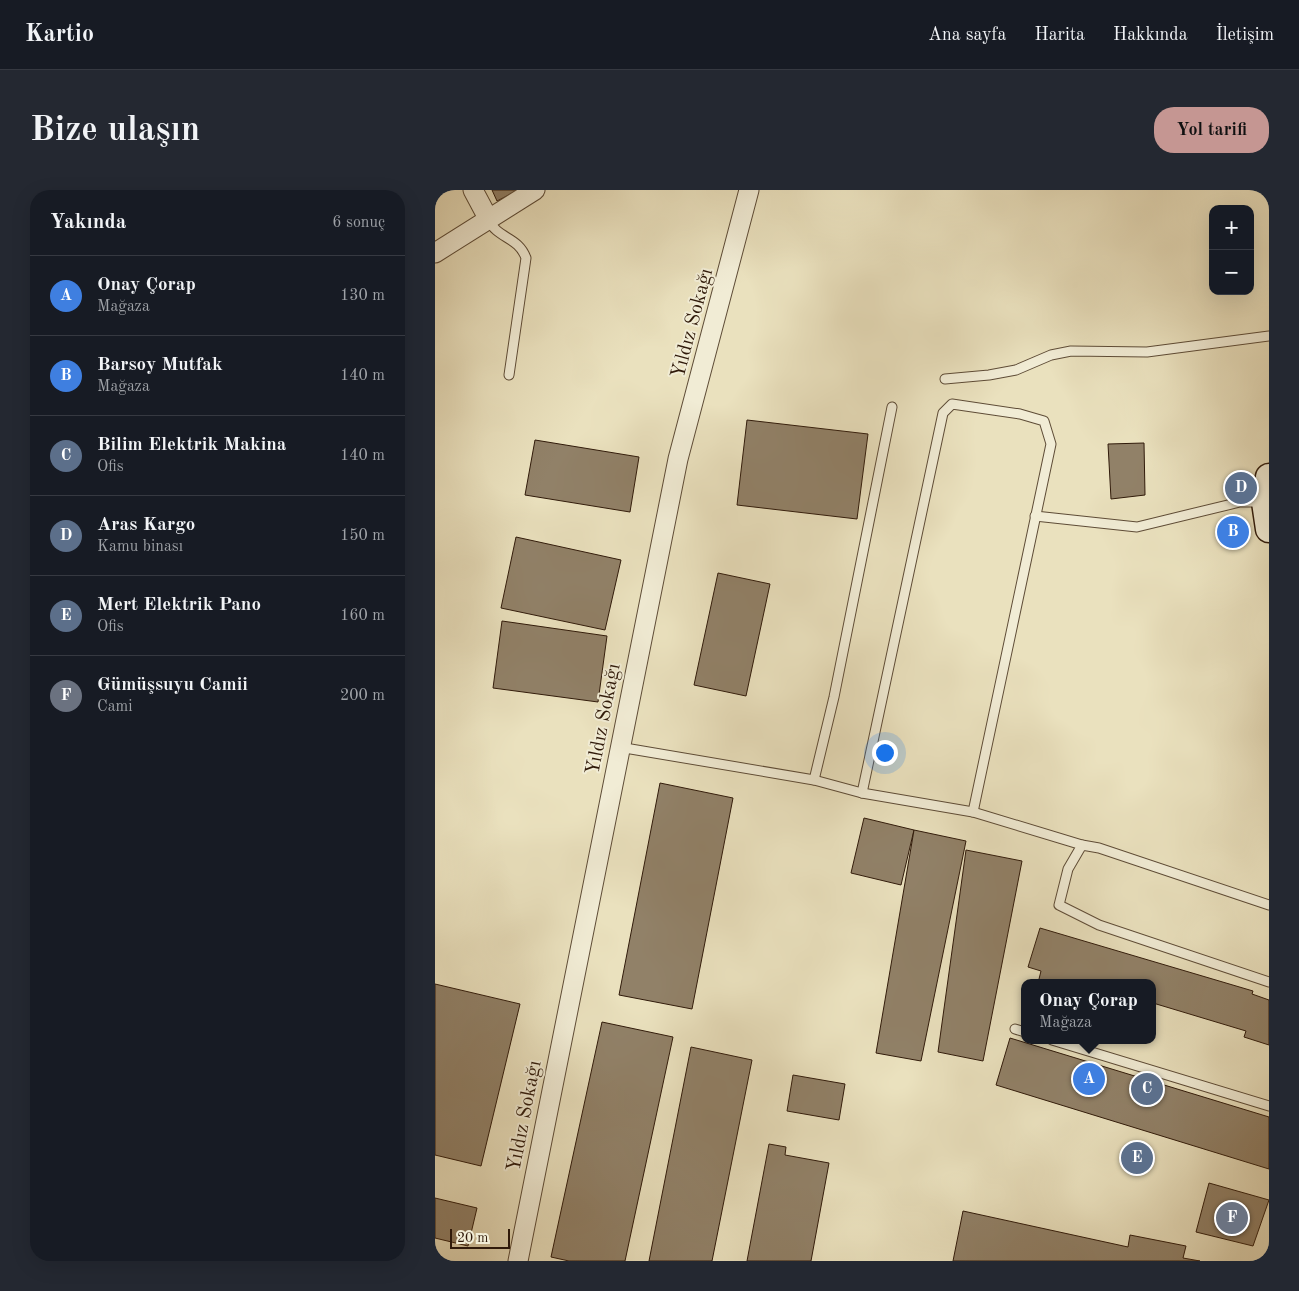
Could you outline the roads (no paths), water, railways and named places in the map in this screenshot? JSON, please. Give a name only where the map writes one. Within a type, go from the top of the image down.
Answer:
[{"type":"main road","points":[[1269,477],[1265,502],[1269,529]]},
{"type":"street","points":[[473,190],[489,220]]},
{"type":"street","points":[[435,253],[535,190]]},
{"type":"street","name":"Yıldız Sokağı","points":[[518,1261],[619,747],[678,459],[749,190]]},
{"type":"lane","points":[[489,220],[493,228],[517,243],[526,258],[509,376]]},
{"type":"lane","points":[[945,380],[1007,372],[1051,355],[1071,351],[1147,352],[1269,336]]},
{"type":"lane","points":[[862,793],[943,413],[952,404],[1020,414],[1044,421],[1051,444],[973,812]]},
{"type":"lane","points":[[814,780],[834,697],[892,407]]},
{"type":"lane","points":[[1035,516],[1137,527],[1239,502],[1265,502]]},
{"type":"lane","points":[[619,747],[814,780],[862,793],[973,812],[1082,845],[1099,848],[1269,905]]},
{"type":"lane","points":[[1082,845],[1068,869],[1059,905],[1099,926],[1269,982]]},
{"type":"lane","points":[[1015,1029],[1021,1031]]},
{"type":"lane","points":[[1065,1044],[1269,1106]]},
{"type":"place","name":"Aras Kargo","points":[[1241,488]]},
{"type":"place","name":"Barsoy Mutfak","points":[[1233,532]]},
{"type":"place","name":"Onay Çorap","points":[[1089,1079]]},
{"type":"place","name":"Bilim Elektrik Makina","points":[[1147,1089]]},
{"type":"place","name":"Mert Elektrik Pano","points":[[1137,1158]]},
{"type":"place","name":"Gümüşsuyu Camii","points":[[1232,1218]]}]
